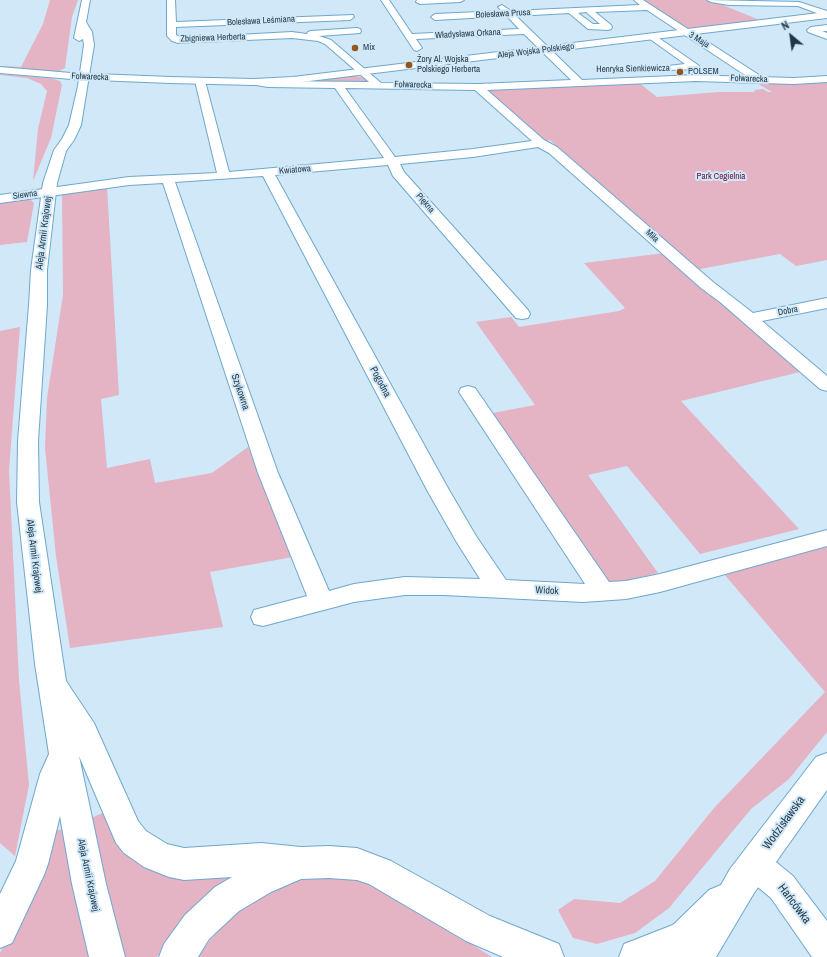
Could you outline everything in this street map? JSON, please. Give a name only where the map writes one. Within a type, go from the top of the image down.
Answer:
[{"type":"main road","name":"Aleja Armii Krajowej","points":[[78,47],[79,32],[83,24],[86,0]]},
{"type":"main road","name":"Aleja Wojska Polskiego","points":[[254,82],[288,82],[686,32],[825,17]]},
{"type":"main road","name":"Aleja Armii Krajowej","points":[[83,24],[87,32],[89,45],[78,73],[75,125],[68,140],[60,150],[49,192],[38,270],[38,305],[28,441],[28,502],[51,681],[89,884],[107,957]]},
{"type":"main road","name":"Folwarecka","points":[[0,70],[78,73],[200,81],[254,82]]},
{"type":"main road","points":[[51,681],[84,732],[127,832],[135,842],[144,849],[169,861],[184,864],[261,859],[301,863],[344,862],[369,867],[412,890],[478,929],[546,957]]},
{"type":"main road","points":[[0,931],[32,864],[55,774],[64,754]]},
{"type":"main road","name":"Wodzisławska","points":[[682,951],[708,939],[748,873],[827,766]]},
{"type":"main road","points":[[176,957],[198,927],[227,899],[259,880],[301,863]]},
{"type":"main road","points":[[478,929],[512,957]]},
{"type":"main road","points":[[637,957],[682,951]]},
{"type":"street","name":"Zbigniewa Herberta","points":[[171,0],[176,12],[172,26],[172,36],[181,41],[357,31]]},
{"type":"street","points":[[386,0],[418,48],[428,50]]},
{"type":"street","points":[[420,2],[460,0]]},
{"type":"street","points":[[495,0],[580,83]]},
{"type":"street","name":"3 Maja","points":[[638,0],[760,80]]},
{"type":"street","points":[[711,0],[729,3],[802,5],[821,3]]},
{"type":"street","points":[[802,5],[825,17]]},
{"type":"street","name":"Bolesława Prusa","points":[[435,17],[648,7]]},
{"type":"street","points":[[570,11],[591,27],[608,27],[588,10]]},
{"type":"street","name":"Bolesława Leśmiana","points":[[172,26],[350,17]]},
{"type":"street","points":[[827,28],[811,30],[827,36]]},
{"type":"street","name":"Władysława Orkana","points":[[410,37],[526,31]]},
{"type":"street","name":"Zbigniewa Herberta","points":[[292,35],[307,36],[328,42],[378,85]]},
{"type":"street","name":"Henryka Sienkiewicza","points":[[653,36],[695,67],[658,68]]},
{"type":"street","points":[[567,70],[579,70]]},
{"type":"street","name":"Folwarecka","points":[[288,82],[478,87],[696,78],[760,80],[827,79]]},
{"type":"street","points":[[200,81],[224,176]]},
{"type":"street","name":"Piękna","points":[[339,84],[340,88],[392,161],[398,173],[522,314]]},
{"type":"street","name":"Miła","points":[[478,87],[540,143],[553,150],[707,285],[726,299],[827,385]]},
{"type":"street","name":"Kwiatowa","points":[[49,192],[129,181],[224,176],[473,153],[540,143]]},
{"type":"street","name":"Pogodna","points":[[267,172],[438,490],[467,540],[499,589]]},
{"type":"street","name":"Szykowna","points":[[168,180],[268,473],[321,601]]},
{"type":"street","name":"Siewna","points":[[0,199],[49,192]]},
{"type":"street","name":"Dobra","points":[[748,319],[827,303]]},
{"type":"street","points":[[468,392],[603,592]]},
{"type":"street","name":"Widok","points":[[263,617],[354,593],[405,586],[444,586],[583,593],[626,590],[660,583],[827,538]]},
{"type":"street","name":"Hańcówka","points":[[748,873],[782,887],[827,949]]},
{"type":"green space","points":[[50,0],[78,0],[72,17],[65,68],[59,71],[0,69],[0,66],[21,67],[43,24]]},
{"type":"green space","points":[[641,0],[706,0],[718,3],[757,19],[759,22],[687,30]]},
{"type":"green space","points":[[0,74],[50,78],[60,81],[62,85],[51,138],[33,181],[38,129],[47,91],[41,84],[27,78]]},
{"type":"green space","points":[[352,75],[364,78],[368,82],[296,81]]},
{"type":"green space","name":"Park Cegielnia","points":[[827,81],[827,260],[796,266],[780,254],[695,270],[550,140],[545,141],[488,93],[491,90],[638,82],[657,97],[719,92],[754,92],[755,90],[763,89],[768,92],[772,92],[755,82]]},
{"type":"green space","points":[[107,186],[119,395],[101,399],[107,468],[150,459],[155,483],[212,473],[248,447],[293,557],[210,572],[223,627],[70,648],[56,556],[45,448],[47,398],[63,295],[62,193]]},
{"type":"green space","points":[[12,198],[31,200],[34,203],[27,242],[0,245],[0,201]]},
{"type":"green space","points":[[665,253],[800,372],[681,401],[799,529],[700,554],[627,466],[588,475],[658,573],[605,586],[493,413],[535,405],[476,322],[511,317],[519,327],[619,311],[625,308],[584,263]]},
{"type":"green space","points":[[20,327],[9,470],[19,680],[29,785],[15,856],[0,843],[0,331]]},
{"type":"green space","points":[[827,546],[827,732],[789,779],[751,809],[669,908],[635,933],[597,944],[573,938],[558,910],[574,899],[620,903],[655,881],[714,808],[825,692],[724,574]]},
{"type":"green space","points":[[105,812],[111,827],[229,873],[228,879],[206,895],[189,913],[172,933],[157,957],[125,957],[109,900],[91,818]]},
{"type":"green space","points":[[63,829],[79,916],[91,957],[0,957],[0,953],[25,903],[50,832]]},
{"type":"green space","points":[[329,876],[357,879],[378,886],[492,957],[198,957],[210,940],[236,913],[279,887],[304,879]]},
{"type":"place","name":"Mix","points":[[355,48]]},
{"type":"place","name":"Żory Al. Wojska Polskiego Herberta","points":[[409,65]]},
{"type":"place","name":"POLSEM","points":[[680,72]]}]
